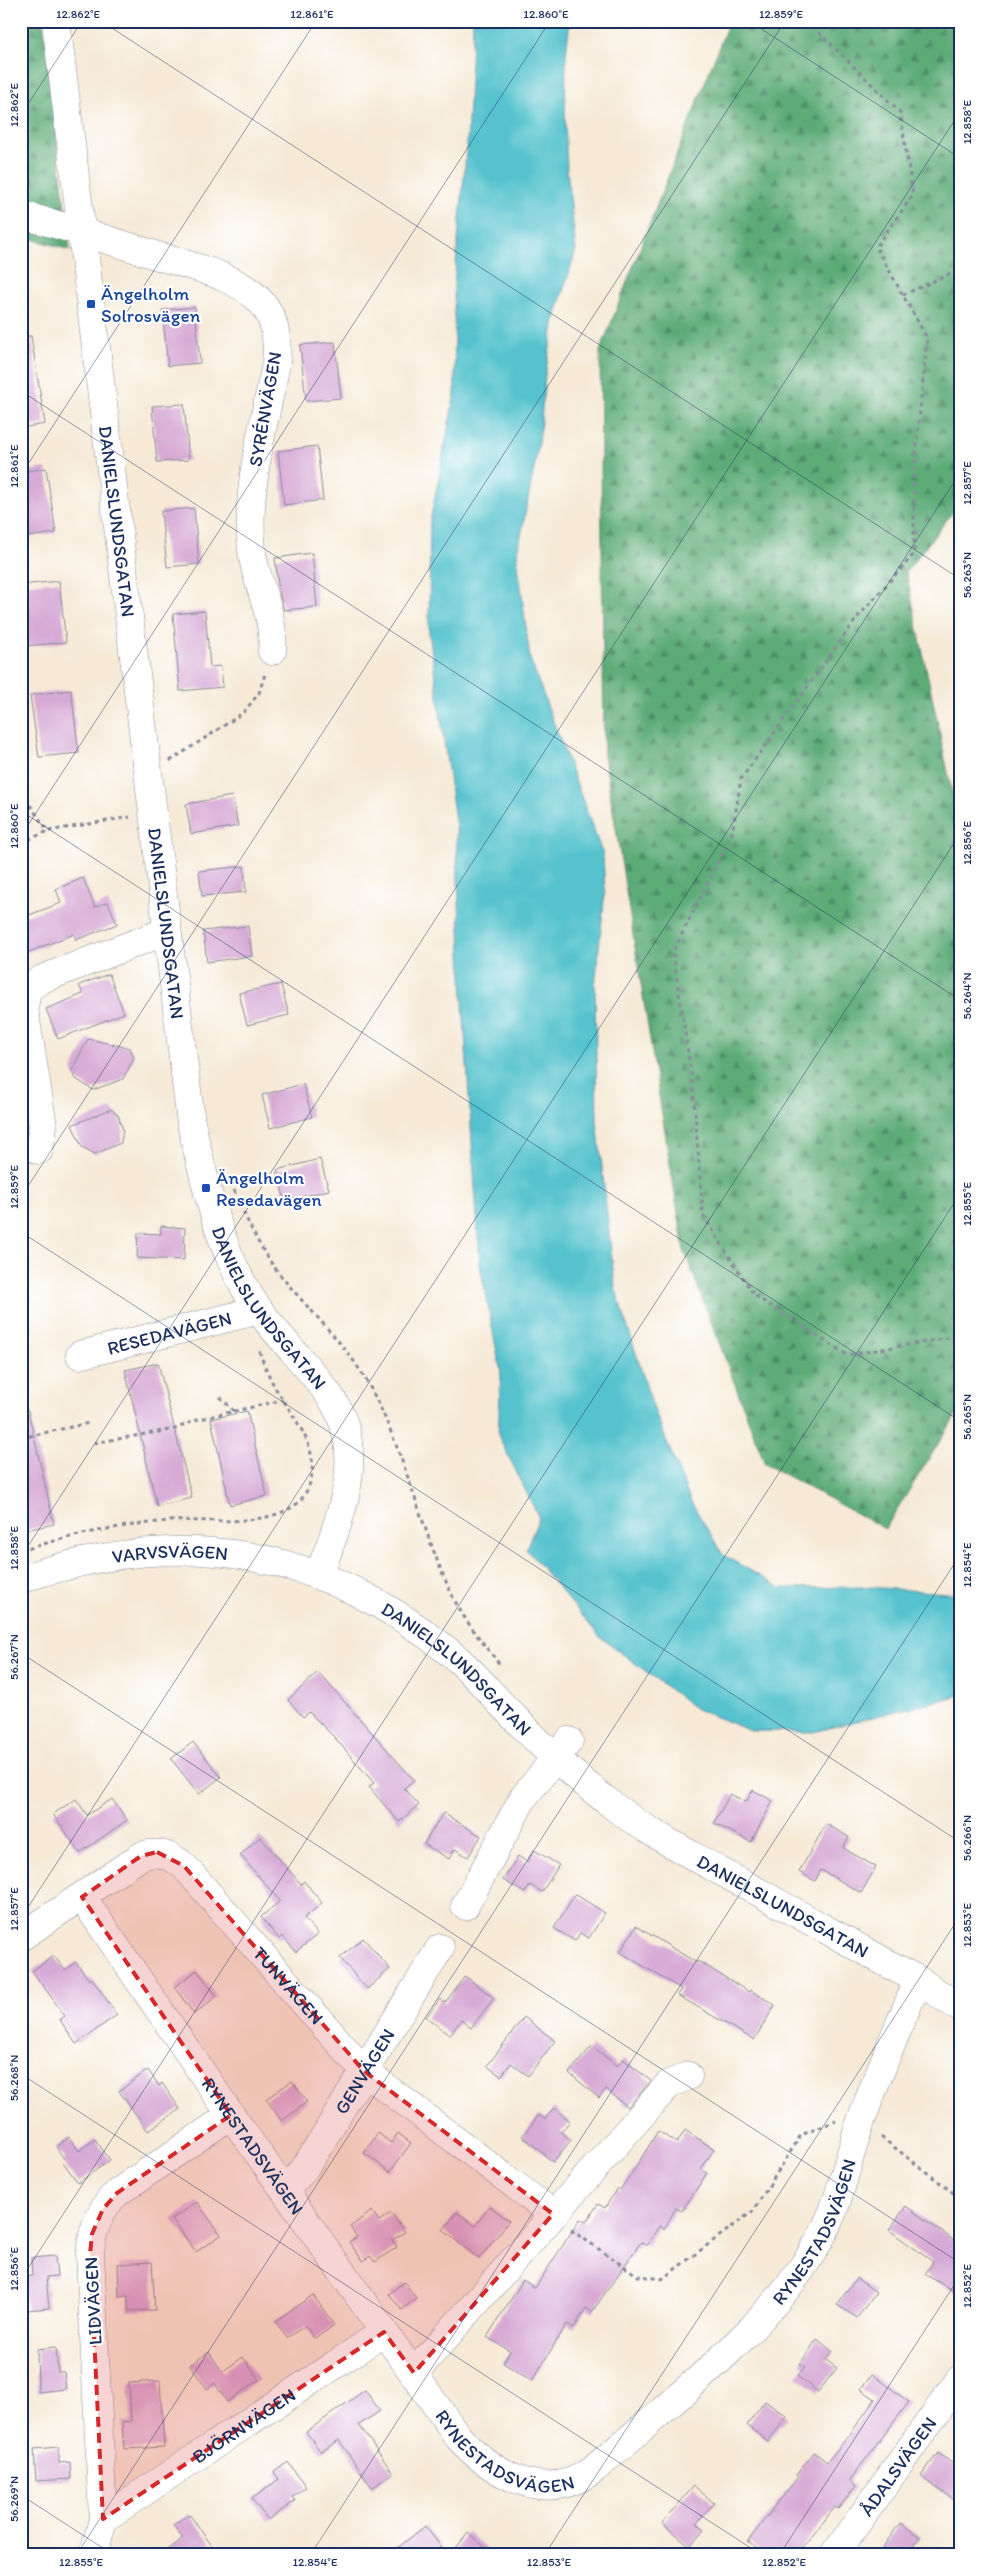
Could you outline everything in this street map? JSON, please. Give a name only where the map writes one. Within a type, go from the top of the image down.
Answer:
[{"type":"street","name":"DANIELSLUNDSGATAN","points":[[56,21],[191,1123],[218,1228],[235,1271],[259,1310],[330,1396],[344,1426],[351,1470],[347,1495],[320,1576],[391,1612],[454,1656],[562,1749],[618,1809],[668,1843],[918,1980],[960,2008]]},
{"type":"street","name":"SYRÉNVÄGEN","points":[[21,215],[81,231],[213,274],[235,284],[262,303],[270,315],[277,347],[276,364],[253,480],[251,531],[258,580],[272,626],[272,651]]},
{"type":"street","points":[[39,1150],[43,1126],[24,1008],[27,989],[42,979],[167,932]]},
{"type":"street","name":"RESEDAVÄGEN","points":[[80,1355],[259,1310]]},
{"type":"street","name":"VARVSVÄGEN","points":[[21,1579],[52,1569],[115,1555],[166,1549],[250,1556],[295,1566],[320,1576]]},
{"type":"street","points":[[465,1906],[523,1798],[562,1749]]},
{"type":"street","name":"TUNVÄGEN","points":[[21,1937],[141,1856],[149,1853],[163,1853],[177,1860],[364,2071],[553,2214]]},
{"type":"street","name":"RYNESTADSVÄGEN","points":[[82,1897],[231,2115],[459,2438],[472,2452],[498,2471],[523,2482],[551,2486],[564,2486],[586,2476],[747,2334],[800,2271],[820,2239],[838,2201],[861,2122],[918,1980]]},
{"type":"street","name":"GENVÄGEN","points":[[284,2190],[302,2171],[440,1948]]},
{"type":"street","points":[[414,2373],[669,2084],[688,2076]]},
{"type":"street","name":"LIDVÄGEN","points":[[94,2554],[103,2519],[90,2254],[92,2234],[103,2209],[112,2197],[231,2115]]},
{"type":"street","name":"BJÖRNVÄGEN","points":[[103,2519],[384,2332]]},
{"type":"street","name":"ÅDALSVÄGEN","points":[[836,2554],[960,2379]]},
{"type":"path","points":[[807,21],[900,112],[913,195],[876,247],[927,338],[914,473],[914,554],[857,618],[741,779],[732,834],[673,952],[693,1087],[703,1215],[754,1295],[847,1355],[960,1336]]},
{"type":"path","points":[[903,295],[960,269]]},
{"type":"path","points":[[167,756],[168,763],[244,712],[259,693],[272,651]]},
{"type":"path","points":[[21,792],[48,831]]},
{"type":"path","points":[[21,843],[48,831],[116,820]]},
{"type":"path","points":[[233,1186],[254,1236],[269,1259],[345,1347],[370,1387],[382,1411],[437,1560],[454,1599],[477,1635],[506,1671]]},
{"type":"path","points":[[21,1551],[76,1536],[129,1526],[170,1521],[251,1519],[267,1517],[292,1508],[306,1492],[311,1482],[312,1462],[302,1431],[267,1373],[257,1344]]},
{"type":"path","points":[[220,1397],[234,1411]]},
{"type":"path","points":[[94,1443],[175,1429],[196,1420],[282,1400]]},
{"type":"path","points":[[21,1438],[89,1424]]},
{"type":"path","points":[[553,2214],[572,2231],[638,2276],[662,2279],[752,2211],[801,2135],[852,2115],[960,2198]]},
{"type":"path","points":[[47,2554],[59,2554]]},
{"type":"highlighted area","points":[[157,1852],[184,1866],[364,2071],[553,2214],[414,2373],[384,2332],[103,2519],[90,2254],[92,2234],[103,2209],[117,2193],[231,2115],[82,1897],[141,1856]]},
{"type":"green space","points":[[21,21],[43,21],[70,250],[21,236]]},
{"type":"green space","points":[[729,21],[960,21],[960,503],[906,572],[960,830],[960,1409],[885,1529],[765,1464],[684,1250],[604,755],[600,351]]},
{"type":"water","points":[[473,21],[570,21],[566,53],[565,121],[567,170],[576,250],[556,314],[545,375],[539,443],[517,556],[530,659],[603,855],[605,891],[595,986],[597,1121],[615,1287],[653,1407],[690,1500],[723,1555],[781,1588],[869,1587],[960,1594],[960,1695],[813,1732],[751,1731],[696,1709],[600,1637],[526,1549],[539,1518],[498,1435],[501,1373],[480,1265],[463,1003],[456,828],[429,632],[430,522],[455,393],[454,285],[467,143]]},
{"type":"building","points":[[195,307],[200,363],[168,366],[162,310]]},
{"type":"building","points":[[21,336],[31,336],[45,424],[21,428]]},
{"type":"building","points":[[335,342],[341,398],[306,401],[300,345]]},
{"type":"building","points":[[184,404],[189,460],[157,462],[152,406]]},
{"type":"building","points":[[317,446],[323,500],[284,505],[278,451]]},
{"type":"building","points":[[46,468],[56,533],[21,538],[21,472]]},
{"type":"building","points":[[194,508],[199,564],[167,567],[161,511]]},
{"type":"building","points":[[312,553],[317,607],[284,610],[279,592],[275,558]]},
{"type":"building","points":[[59,581],[66,642],[27,646],[21,585]]},
{"type":"building","points":[[205,611],[210,667],[221,666],[223,687],[180,691],[173,614]]},
{"type":"building","points":[[71,690],[79,753],[39,757],[30,695]]},
{"type":"building","points":[[232,796],[238,826],[191,834],[186,804]]},
{"type":"building","points":[[244,866],[246,892],[202,896],[199,871]]},
{"type":"building","points":[[83,878],[95,907],[108,902],[117,924],[76,940],[74,934],[21,955],[21,918],[61,903],[56,889]]},
{"type":"building","points":[[248,926],[252,956],[207,962],[203,931]]},
{"type":"building","points":[[109,974],[124,1013],[58,1039],[46,1009],[83,994],[79,985]]},
{"type":"building","points":[[281,984],[289,1015],[247,1025],[239,993]]},
{"type":"building","points":[[88,1039],[130,1048],[134,1058],[123,1079],[93,1090],[76,1079],[72,1070]]},
{"type":"building","points":[[303,1084],[312,1117],[270,1128],[262,1095]]},
{"type":"building","points":[[111,1109],[118,1115],[123,1130],[121,1143],[95,1154],[82,1147],[72,1125]]},
{"type":"building","points":[[320,1159],[329,1190],[285,1201],[277,1170]]},
{"type":"building","points":[[161,1226],[185,1228],[184,1260],[137,1258],[138,1233],[161,1234]]},
{"type":"building","points":[[158,1363],[192,1498],[157,1506],[125,1370]]},
{"type":"building","points":[[28,1410],[54,1524],[21,1531],[21,1411]]},
{"type":"building","points":[[247,1411],[267,1496],[230,1505],[211,1419]]},
{"type":"building","points":[[318,1672],[414,1780],[404,1788],[419,1805],[399,1822],[369,1787],[374,1783],[334,1737],[309,1712],[303,1717],[288,1700]]},
{"type":"building","points":[[193,1742],[221,1777],[199,1794],[171,1759]]},
{"type":"building","points":[[753,1790],[773,1801],[751,1842],[714,1823],[730,1794],[746,1802]]},
{"type":"building","points":[[76,1799],[87,1815],[112,1799],[127,1820],[80,1853],[53,1814]]},
{"type":"building","points":[[443,1813],[481,1836],[468,1857],[455,1849],[449,1859],[424,1844]]},
{"type":"building","points":[[826,1824],[849,1837],[843,1848],[876,1867],[861,1893],[821,1870],[815,1881],[799,1872]]},
{"type":"building","points":[[260,1837],[301,1884],[304,1881],[322,1903],[304,1918],[318,1934],[296,1952],[282,1936],[279,1939],[261,1917],[280,1901],[240,1855]]},
{"type":"building","points":[[534,1850],[559,1865],[542,1892],[530,1885],[525,1893],[503,1880],[518,1856],[527,1862]]},
{"type":"building","points":[[575,1894],[605,1913],[589,1938],[580,1933],[575,1941],[554,1928]]},
{"type":"building","points":[[636,1926],[697,1963],[698,1961],[749,1992],[750,1990],[775,2005],[754,2040],[677,1995],[681,1989],[620,1952]]},
{"type":"building","points":[[363,1938],[390,1969],[367,1989],[340,1958]]},
{"type":"building","points":[[54,1956],[65,1970],[76,1962],[89,1980],[92,1978],[117,2015],[76,2044],[60,2020],[65,2016],[32,1971]]},
{"type":"building","points":[[197,1970],[217,1996],[194,2014],[174,1987]]},
{"type":"building","points":[[465,1976],[494,1998],[471,2028],[461,2020],[450,2035],[426,2017],[440,1999],[445,2003]]},
{"type":"building","points":[[524,2017],[555,2041],[528,2076],[511,2063],[501,2076],[487,2066]]},
{"type":"building","points":[[592,2046],[617,2066],[623,2059],[651,2081],[628,2107],[606,2089],[599,2098],[569,2073]]},
{"type":"building","points":[[148,2070],[159,2086],[162,2083],[180,2109],[148,2131],[119,2091]]},
{"type":"building","points":[[292,2081],[307,2102],[282,2121],[266,2099]]},
{"type":"building","points":[[554,2108],[570,2121],[561,2132],[571,2140],[553,2162],[522,2136],[539,2115],[545,2119]]},
{"type":"building","points":[[685,2130],[714,2149],[701,2170],[707,2173],[682,2211],[676,2208],[664,2229],[659,2226],[647,2246],[641,2242],[592,2312],[586,2308],[574,2328],[567,2324],[532,2381],[503,2363],[510,2351],[487,2337],[523,2280],[535,2288],[580,2219],[586,2222],[598,2204],[605,2208],[617,2188],[620,2190],[634,2170],[658,2131],[677,2143]]},
{"type":"building","points":[[378,2133],[391,2143],[398,2133],[411,2143],[390,2172],[364,2153]]},
{"type":"building","points":[[69,2137],[79,2151],[95,2139],[110,2160],[78,2183],[63,2162],[65,2160],[56,2147]]},
{"type":"building","points":[[197,2202],[221,2235],[196,2252],[172,2219]]},
{"type":"building","points":[[490,2206],[509,2221],[479,2259],[443,2230],[457,2212],[475,2226]]},
{"type":"building","points":[[906,2206],[960,2245],[960,2295],[925,2274],[933,2262],[889,2230]]},
{"type":"building","points":[[372,2211],[379,2221],[391,2213],[405,2232],[392,2240],[397,2247],[375,2262],[370,2256],[363,2261],[349,2242],[357,2237],[350,2227]]},
{"type":"building","points":[[55,2256],[57,2276],[46,2277],[49,2308],[27,2310],[23,2277],[32,2276],[31,2258]]},
{"type":"building","points":[[152,2262],[155,2310],[128,2311],[128,2296],[119,2297],[118,2264]]},
{"type":"building","points":[[856,2278],[876,2292],[857,2318],[837,2305]]},
{"type":"building","points":[[404,2282],[416,2298],[402,2310],[389,2294]]},
{"type":"building","points":[[313,2295],[334,2325],[315,2339],[305,2326],[287,2338],[275,2321]]},
{"type":"building","points":[[817,2339],[832,2351],[826,2360],[837,2368],[818,2392],[797,2376],[805,2367],[800,2364]]},
{"type":"building","points":[[56,2347],[58,2372],[64,2372],[66,2389],[38,2392],[37,2349]]},
{"type":"building","points":[[209,2352],[222,2372],[243,2357],[259,2380],[227,2402],[215,2383],[207,2389],[190,2365]]},
{"type":"building","points":[[872,2374],[909,2402],[850,2480],[856,2486],[838,2509],[835,2507],[798,2554],[765,2554],[748,2541],[798,2477],[796,2475],[814,2452],[827,2462],[851,2433],[875,2399],[861,2389]]},
{"type":"building","points":[[160,2381],[164,2447],[124,2449],[122,2422],[131,2421],[129,2383]]},
{"type":"building","points":[[365,2390],[380,2411],[359,2425],[393,2473],[372,2488],[339,2440],[321,2452],[306,2432]]},
{"type":"building","points":[[765,2401],[787,2417],[768,2441],[747,2425]]},
{"type":"building","points":[[59,2447],[59,2463],[70,2462],[71,2479],[36,2481],[34,2449]]},
{"type":"building","points":[[938,2453],[960,2469],[960,2504],[921,2476]]},
{"type":"building","points":[[288,2462],[306,2487],[292,2497],[295,2501],[268,2520],[252,2499],[279,2479],[274,2472]]},
{"type":"building","points":[[694,2486],[714,2503],[697,2523],[704,2530],[690,2547],[662,2523]]},
{"type":"building","points":[[189,2514],[218,2554],[161,2554],[183,2538],[173,2525]]},
{"type":"building","points":[[900,2523],[920,2537],[908,2554],[878,2554]]},
{"type":"building","points":[[425,2526],[447,2554],[390,2554]]},
{"type":"building","points":[[468,2533],[493,2554],[451,2554]]},
{"type":"place","name":"Ängelholm Solrosvägen","points":[[91,304]]},
{"type":"place","name":"Ängelholm Resedavägen","points":[[206,1188]]}]
